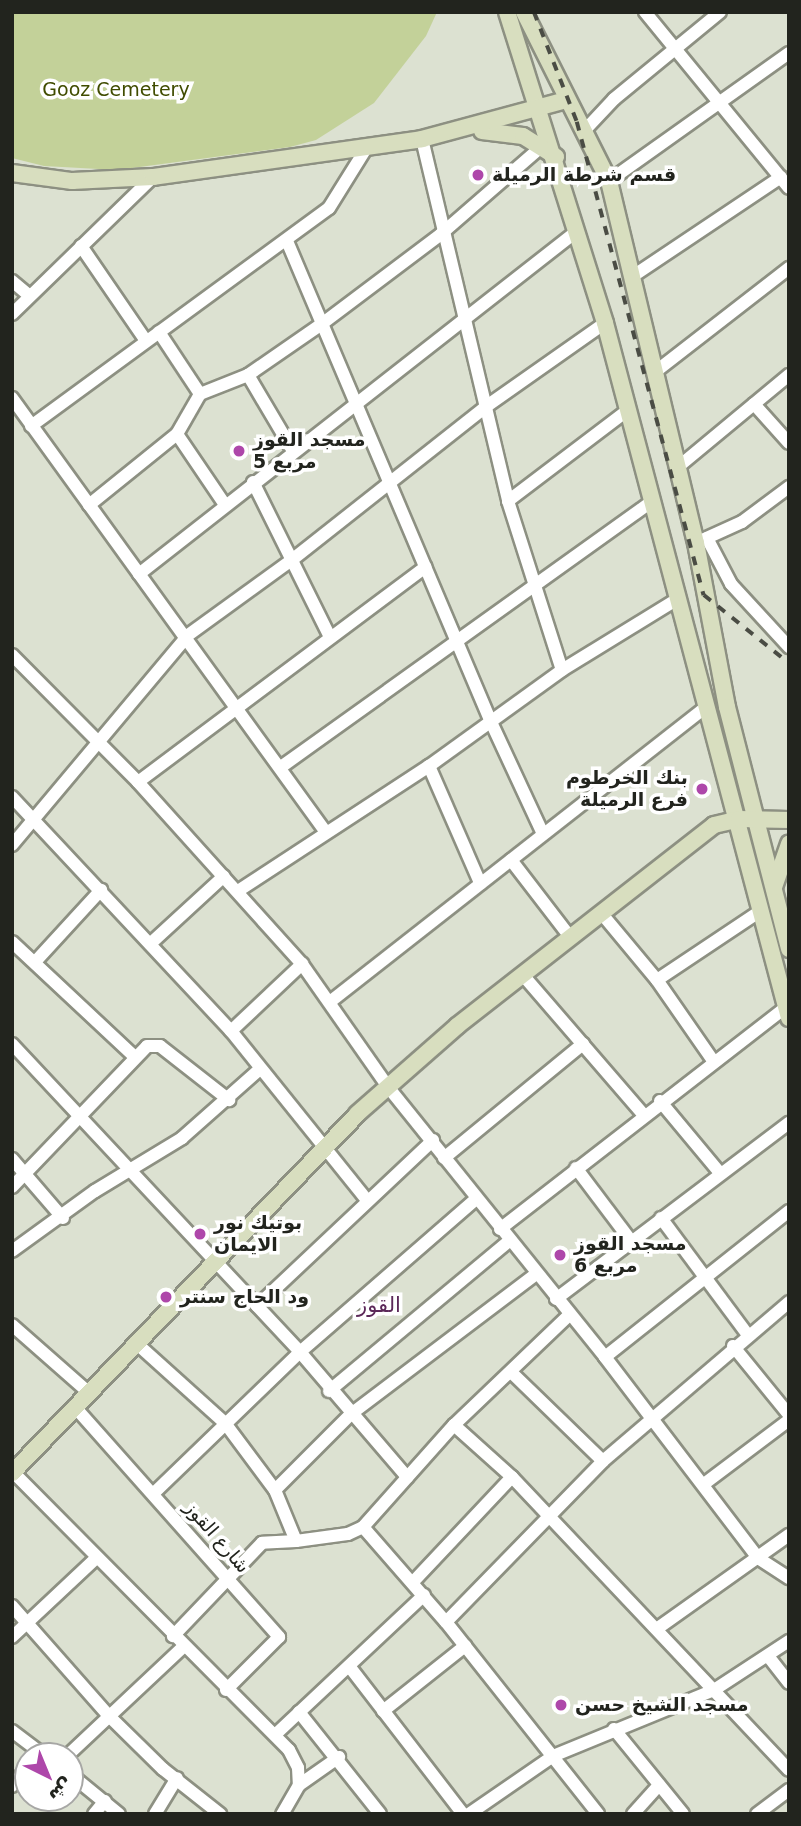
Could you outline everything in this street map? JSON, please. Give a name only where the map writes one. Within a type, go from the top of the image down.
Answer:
[{"type":"main road","points":[[507,12],[556,157],[605,323],[707,706],[747,819]]},
{"type":"main road","points":[[524,12],[610,181],[678,467],[702,541],[762,910],[787,1012]]},
{"type":"main road","points":[[12,173],[72,181],[153,177],[422,139],[567,100]]},
{"type":"main road","points":[[462,129],[511,132],[556,157]]},
{"type":"main road","points":[[13,1472],[323,1149],[388,1087],[522,974],[714,825],[747,819],[789,820]]},
{"type":"main road","points":[[753,846],[789,838]]},
{"type":"main road","points":[[773,890],[789,844]]},
{"type":"main road","points":[[753,846],[773,890],[789,948]]},
{"type":"street","points":[[633,276],[785,182],[645,12]]},
{"type":"street","points":[[585,130],[614,99],[720,12]]},
{"type":"street","points":[[610,181],[789,53]]},
{"type":"street","points":[[422,139],[441,234],[508,501],[562,670]]},
{"type":"street","points":[[31,426],[329,208],[367,147]]},
{"type":"street","points":[[89,505],[177,433],[200,394],[248,375],[323,323],[441,234],[541,147]]},
{"type":"street","points":[[12,314],[153,177]]},
{"type":"street","points":[[139,574],[253,482],[578,231]]},
{"type":"street","points":[[287,241],[358,401],[491,722],[543,834]]},
{"type":"street","points":[[82,246],[146,341]]},
{"type":"street","points":[[655,372],[789,268]]},
{"type":"street","points":[[12,281],[30,296]]},
{"type":"street","points":[[12,845],[188,635],[293,559],[484,408],[605,323]]},
{"type":"street","points":[[159,332],[200,394]]},
{"type":"street","points":[[248,375],[293,451]]},
{"type":"street","points":[[678,467],[789,375]]},
{"type":"street","points":[[12,398],[139,574],[188,635],[325,831]]},
{"type":"street","points":[[754,404],[789,443]]},
{"type":"street","points":[[508,501],[628,410]]},
{"type":"street","points":[[177,433],[225,505]]},
{"type":"street","points":[[253,482],[329,635]]},
{"type":"street","points":[[789,487],[742,522],[702,541],[731,584],[789,647]]},
{"type":"street","points":[[281,767],[534,582],[652,500]]},
{"type":"street","points":[[138,782],[329,635],[425,567]]},
{"type":"street","points":[[238,891],[325,831],[429,766],[562,670],[679,598]]},
{"type":"street","points":[[12,655],[138,782],[302,964],[331,1000],[388,1087],[433,1140],[444,1158],[555,1300],[605,1357],[758,1558],[789,1578]]},
{"type":"street","points":[[331,1000],[707,706]]},
{"type":"street","points":[[429,766],[480,883]]},
{"type":"street","points":[[12,797],[230,1031],[366,1199]]},
{"type":"street","points":[[512,860],[570,937]]},
{"type":"street","points":[[150,944],[224,876]]},
{"type":"street","points":[[35,962],[101,890]]},
{"type":"street","points":[[657,980],[762,910]]},
{"type":"street","points":[[602,914],[657,980],[712,1059]]},
{"type":"street","points":[[14,946],[35,962],[134,1056]]},
{"type":"street","points":[[230,1031],[302,964]]},
{"type":"street","points":[[522,974],[643,1114]]},
{"type":"street","points":[[500,1228],[712,1059],[787,1012]]},
{"type":"street","points":[[12,1044],[217,1261],[300,1352],[329,1391],[407,1477]]},
{"type":"street","points":[[444,1158],[583,1044]]},
{"type":"street","points":[[12,1187],[134,1056],[147,1046],[160,1046],[229,1100]]},
{"type":"street","points":[[12,1251],[182,1138],[229,1100],[260,1069]]},
{"type":"street","points":[[660,1101],[720,1173]]},
{"type":"street","points":[[555,1300],[720,1173],[789,1124]]},
{"type":"street","points":[[257,1306],[366,1199],[433,1140]]},
{"type":"street","points":[[12,1159],[63,1218]]},
{"type":"street","points":[[576,1168],[631,1241]]},
{"type":"street","points":[[154,1493],[300,1352],[476,1199]]},
{"type":"street","points":[[605,1357],[789,1211]]},
{"type":"street","points":[[661,1218],[748,1335]]},
{"type":"street","points":[[329,1391],[509,1241]]},
{"type":"street","points":[[275,1490],[351,1414],[535,1275]]},
{"type":"street","points":[[446,1622],[603,1461],[733,1346],[789,1302]]},
{"type":"street","points":[[173,1636],[262,1543],[296,1541],[363,1527],[454,1426],[569,1316]]},
{"type":"street","points":[[12,1325],[89,1393]]},
{"type":"street","points":[[135,1342],[225,1423],[275,1490],[296,1541]]},
{"type":"street","points":[[704,1484],[789,1417],[733,1346]]},
{"type":"street","points":[[511,1372],[603,1461]]},
{"type":"street","name":"شارع القوز","points":[[74,1406],[279,1637],[226,1690]]},
{"type":"street","points":[[454,1426],[512,1477],[658,1628],[789,1770]]},
{"type":"street","points":[[13,1472],[226,1690],[276,1734],[298,1768],[299,1785]]},
{"type":"street","points":[[413,1582],[512,1477]]},
{"type":"street","points":[[363,1527],[424,1595],[598,1814]]},
{"type":"street","points":[[658,1628],[789,1535]]},
{"type":"street","points":[[12,1637],[96,1558]]},
{"type":"street","points":[[276,1734],[424,1595]]},
{"type":"street","points":[[12,1606],[29,1622],[110,1717],[220,1814]]},
{"type":"street","points":[[469,1814],[553,1756],[714,1690],[789,1641]]},
{"type":"street","points":[[383,1711],[465,1646]]},
{"type":"street","points":[[82,1742],[183,1647]]},
{"type":"street","points":[[768,1656],[789,1683]]},
{"type":"street","points":[[349,1666],[463,1814]]},
{"type":"street","points":[[299,1712],[339,1757],[377,1813]]},
{"type":"street","points":[[614,1729],[683,1814]]},
{"type":"street","points":[[282,1814],[299,1785],[339,1757]]},
{"type":"street","points":[[155,1814],[177,1778]]},
{"type":"street","points":[[84,1785],[119,1814]]},
{"type":"street","points":[[633,1814],[659,1785]]},
{"type":"street","points":[[757,1814],[789,1790]]},
{"type":"street","points":[[94,1814],[105,1801]]},
{"type":"green space","name":"Gooz Cemetery","points":[[12,12],[437,12],[426,36],[374,103],[316,140],[290,147],[117,170],[44,166],[12,158]]},
{"type":"railway","points":[[534,12],[577,122],[704,595],[789,663]]},
{"type":"place","name":"قسم شرطة الرميلة","points":[[478,175]]},
{"type":"place","name":"مسجد القوز مربع 5","points":[[239,451]]},
{"type":"place","name":"بنك الخرطوم فرع الرميلة","points":[[702,789]]},
{"type":"place","name":"بوتيك نور الايمان","points":[[200,1234]]},
{"type":"place","name":"مسجد القوز مربع 6","points":[[560,1255]]},
{"type":"place","name":"ود الحاج سنتر","points":[[166,1297]]},
{"type":"place","name":"مسجد الشيخ حسن","points":[[561,1705]]},
{"type":"district","name":"القوز","points":[[379,1305]]}]
